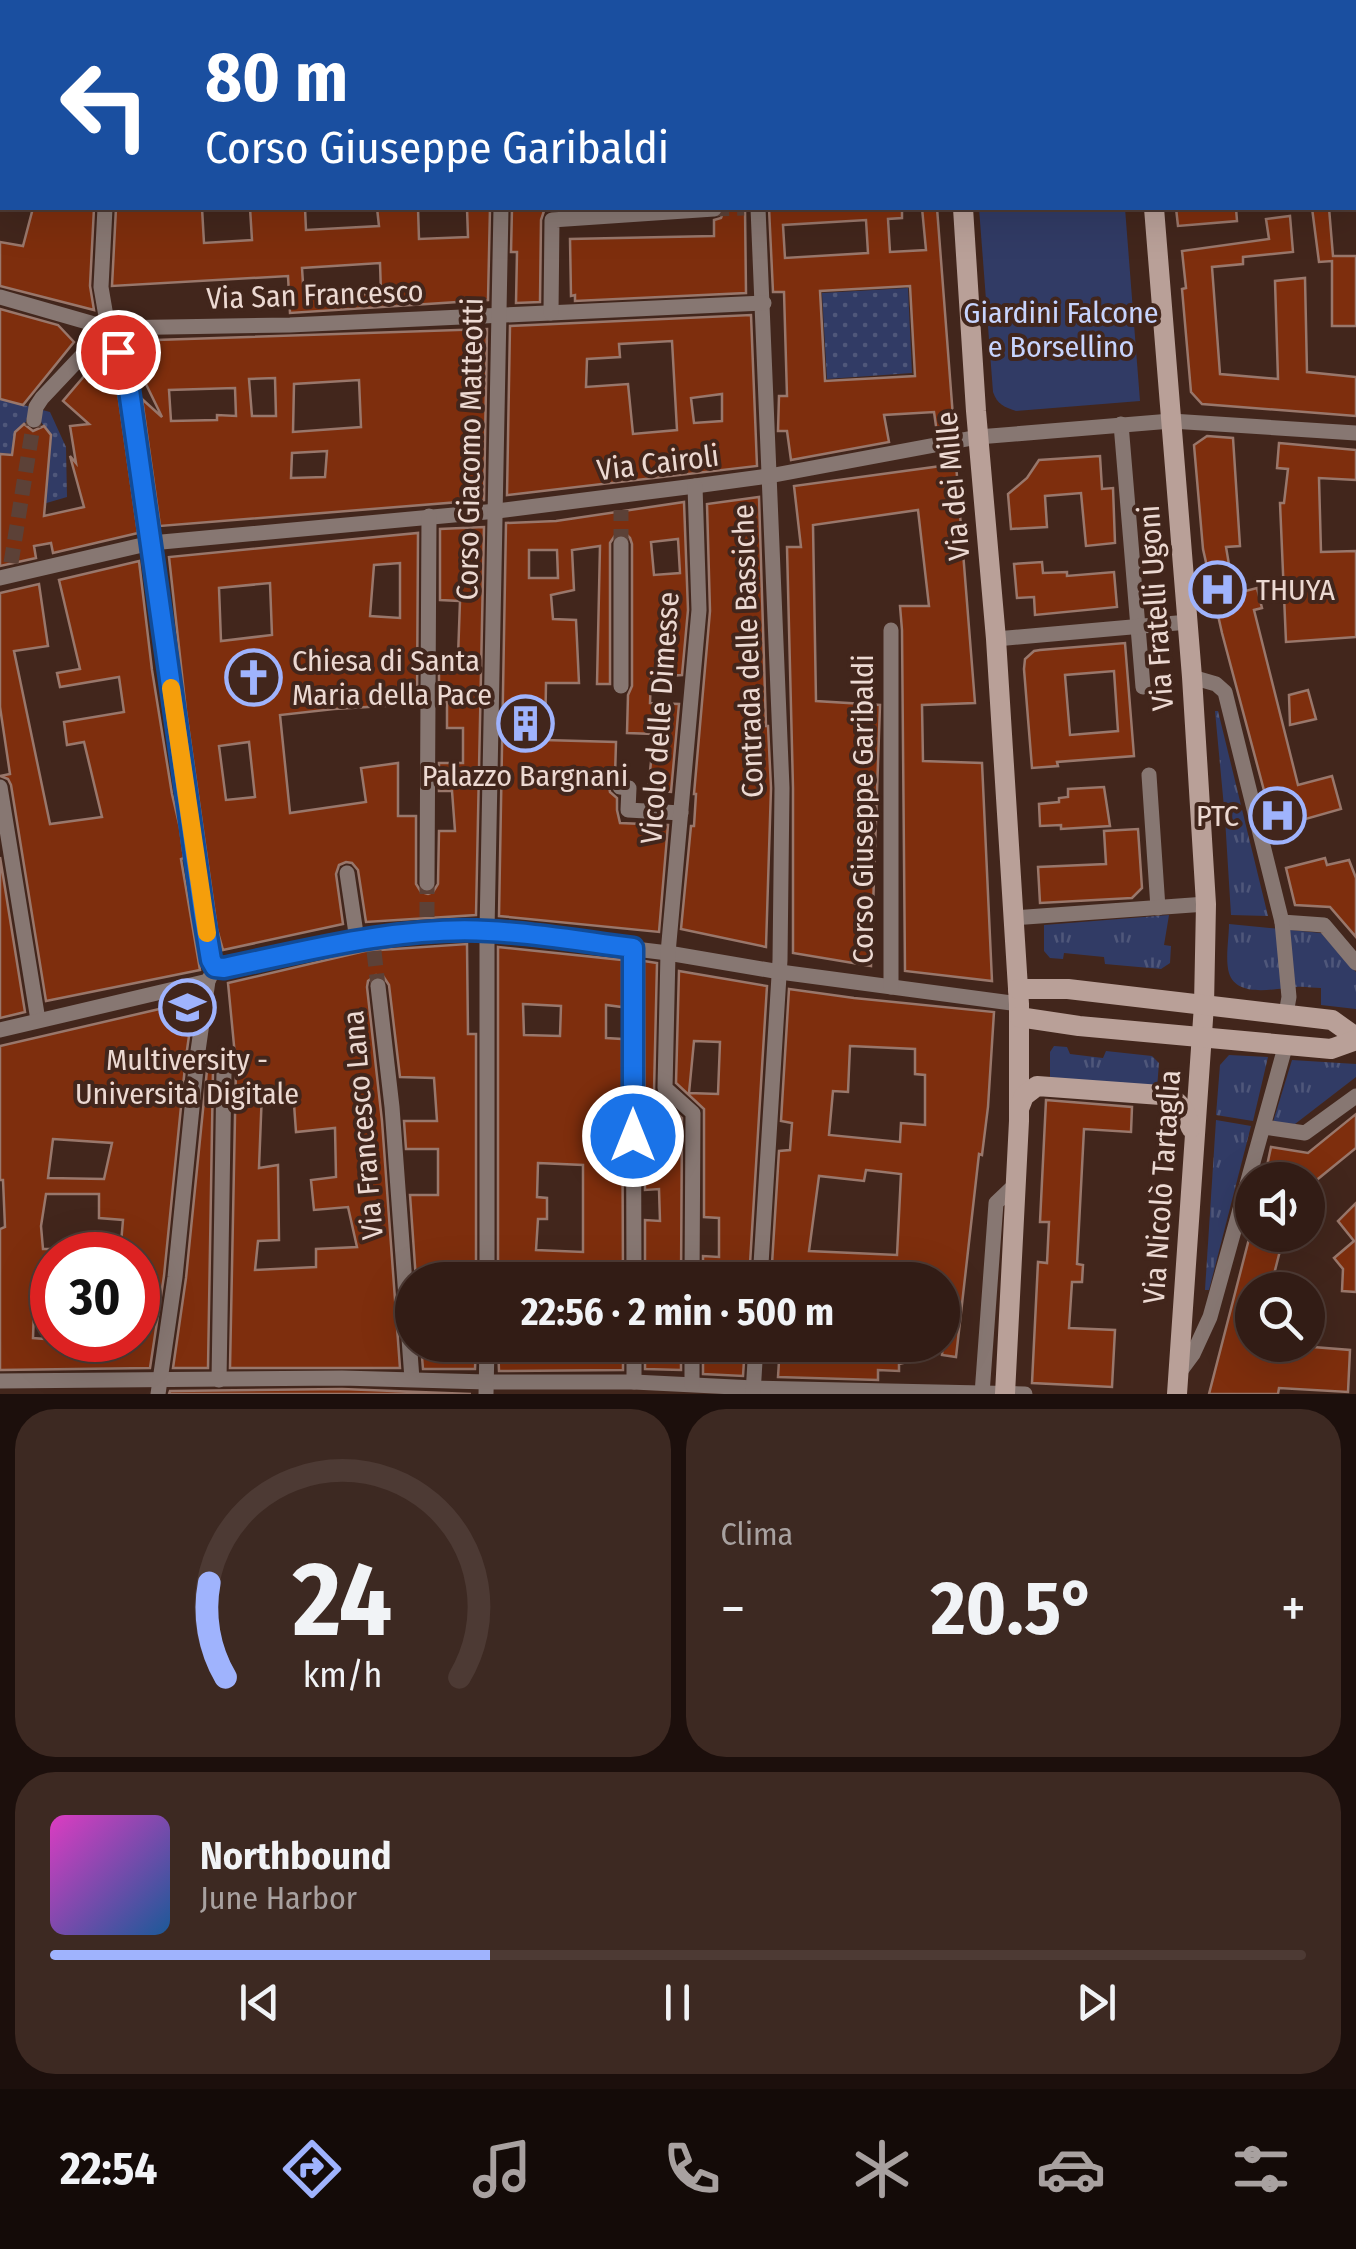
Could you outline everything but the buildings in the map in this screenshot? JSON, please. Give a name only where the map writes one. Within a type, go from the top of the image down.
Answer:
[{"type":"main road","name":"Via dei Mille","points":[[962,210],[996,638],[1018,1003],[1011,1394]]},
{"type":"main road","name":"Via Fratelli Ugoni","points":[[1154,210],[1192,676],[1206,904],[1204,1005]]},
{"type":"main road","points":[[1068,989],[1332,1020],[1356,1038],[1331,1049],[1052,1023],[1018,1003],[1068,989]]},
{"type":"main road","name":"Via Nicolò Tartaglia","points":[[1178,1384],[1204,1005]]},
{"type":"main road","points":[[1019,1109],[1024,1096],[1037,1086],[1162,1095],[1173,1098],[1184,1108],[1195,1140]]},
{"type":"street","points":[[105,210],[101,288],[108,328],[127,376],[212,974],[198,1058],[175,1278],[159,1387]]},
{"type":"street","name":"Corso Giacomo Matteotti","points":[[487,1262],[487,930],[502,210]]},
{"type":"street","points":[[551,313],[552,220],[714,210]]},
{"type":"street","name":"Contrada delle Bassiche","points":[[758,210],[782,788],[780,972],[761,1262]]},
{"type":"street","name":"Via San Francesco","points":[[0,297],[108,328],[290,325],[764,302]]},
{"type":"street","points":[[34,420],[42,398],[108,328]]},
{"type":"street","name":"Via Cairoli","points":[[7,572],[150,543],[429,516],[620,503],[695,486],[978,437],[1171,421],[1356,433]]},
{"type":"street","points":[[1122,424],[1144,687]]},
{"type":"street","name":"Vicolo delle Dimesse","points":[[692,1262],[693,1113],[665,1088],[668,953],[699,610],[695,486]]},
{"type":"street","points":[[427,883],[429,516]]},
{"type":"street","points":[[620,544],[621,686]]},
{"type":"street","points":[[996,638],[1188,622]]},
{"type":"street","name":"Corso Giuseppe Garibaldi","points":[[891,630],[891,987]]},
{"type":"street","points":[[1192,676],[1216,684],[1225,692],[1282,922],[1287,1008]]},
{"type":"street","points":[[1149,775],[1158,908]]},
{"type":"street","points":[[620,788],[629,788],[628,810],[681,813]]},
{"type":"street","points":[[0,791],[38,1020]]},
{"type":"street","points":[[347,874],[368,943]]},
{"type":"street","points":[[1013,918],[1206,904]]},
{"type":"street","points":[[1282,922],[1324,926],[1356,962]]},
{"type":"street","name":"Corso Giuseppe Garibaldi","points":[[0,1030],[224,968],[368,943],[426,925],[633,948],[1018,1003]]},
{"type":"street","points":[[633,948],[634,1262]]},
{"type":"street","name":"Via Francesco Lana","points":[[378,986],[392,1107],[412,1379]]},
{"type":"street","name":"Via Nicolò Tartaglia","points":[[1178,1384],[1210,1317],[1284,1051]]},
{"type":"street","points":[[198,1058],[224,1059],[219,1380]]},
{"type":"street","points":[[1264,1127],[1305,1132],[1356,1096]]},
{"type":"street","points":[[982,1393],[996,1203],[1016,1184]]},
{"type":"street","points":[[486,1388],[487,1362]]},
{"type":"street","points":[[634,1362],[634,1382]]},
{"type":"street","points":[[692,1362],[692,1384]]},
{"type":"street","points":[[754,1391],[755,1362]]},
{"type":"street","points":[[0,1381],[159,1387],[219,1380],[412,1379],[486,1388],[634,1382],[754,1391],[1011,1394]]},
{"type":"green space","name":"Giardini Falcone e Borsellino","points":[[979,210],[1125,210],[1140,401],[1016,411],[999,402],[993,392]]},
{"type":"green space","points":[[908,288],[912,373],[827,379],[822,293]]},
{"type":"green space","points":[[0,399],[50,412],[66,447],[67,497],[43,504],[50,450],[49,432],[40,421],[28,420],[15,432],[11,454],[0,453]]},
{"type":"green space","points":[[1218,711],[1268,916],[1231,915]]},
{"type":"green space","points":[[1169,915],[1164,945],[1171,946],[1170,963],[1161,969],[1105,964],[1104,957],[1064,953],[1063,959],[1050,958],[1044,951],[1044,925]]},
{"type":"green space","points":[[1229,924],[1321,933],[1356,972],[1356,1009],[1321,1005],[1321,988],[1258,990],[1240,986],[1229,973]]},
{"type":"green space","points":[[1054,1046],[1067,1047],[1070,1054],[1103,1058],[1106,1051],[1152,1056],[1159,1063],[1157,1088],[1050,1079],[1050,1052]]},
{"type":"green space","points":[[1229,1055],[1268,1057],[1253,1121],[1216,1115],[1220,1065]]},
{"type":"green space","points":[[1292,1060],[1356,1064],[1356,1077],[1295,1124],[1273,1122]]},
{"type":"green space","points":[[1216,1120],[1251,1126],[1242,1162],[1235,1162],[1235,1188],[1209,1290],[1205,1290]]},
{"type":"tunnel","points":[[11,563],[34,420]]},
{"type":"tunnel","points":[[621,510],[621,544]]},
{"type":"tunnel","points":[[427,883],[427,917]]},
{"type":"tunnel","points":[[374,951],[378,986]]},
{"type":"slow traffic","points":[[171,688],[207,933]]},
{"type":"place","name":"THUYA","points":[[1217,590]]},
{"type":"place","name":"Chiesa di Santa Maria della Pace","points":[[253,678]]},
{"type":"place","name":"Palazzo Bargnani","points":[[525,723]]},
{"type":"place","name":"PTC","points":[[1278,816]]},
{"type":"place","name":"Multiversity - Università Digitale","points":[[187,1008]]},
{"type":"route","points":[[118,352],[127,376],[203,912],[215,967],[357,940],[487,930],[633,948],[633,1136]]}]
